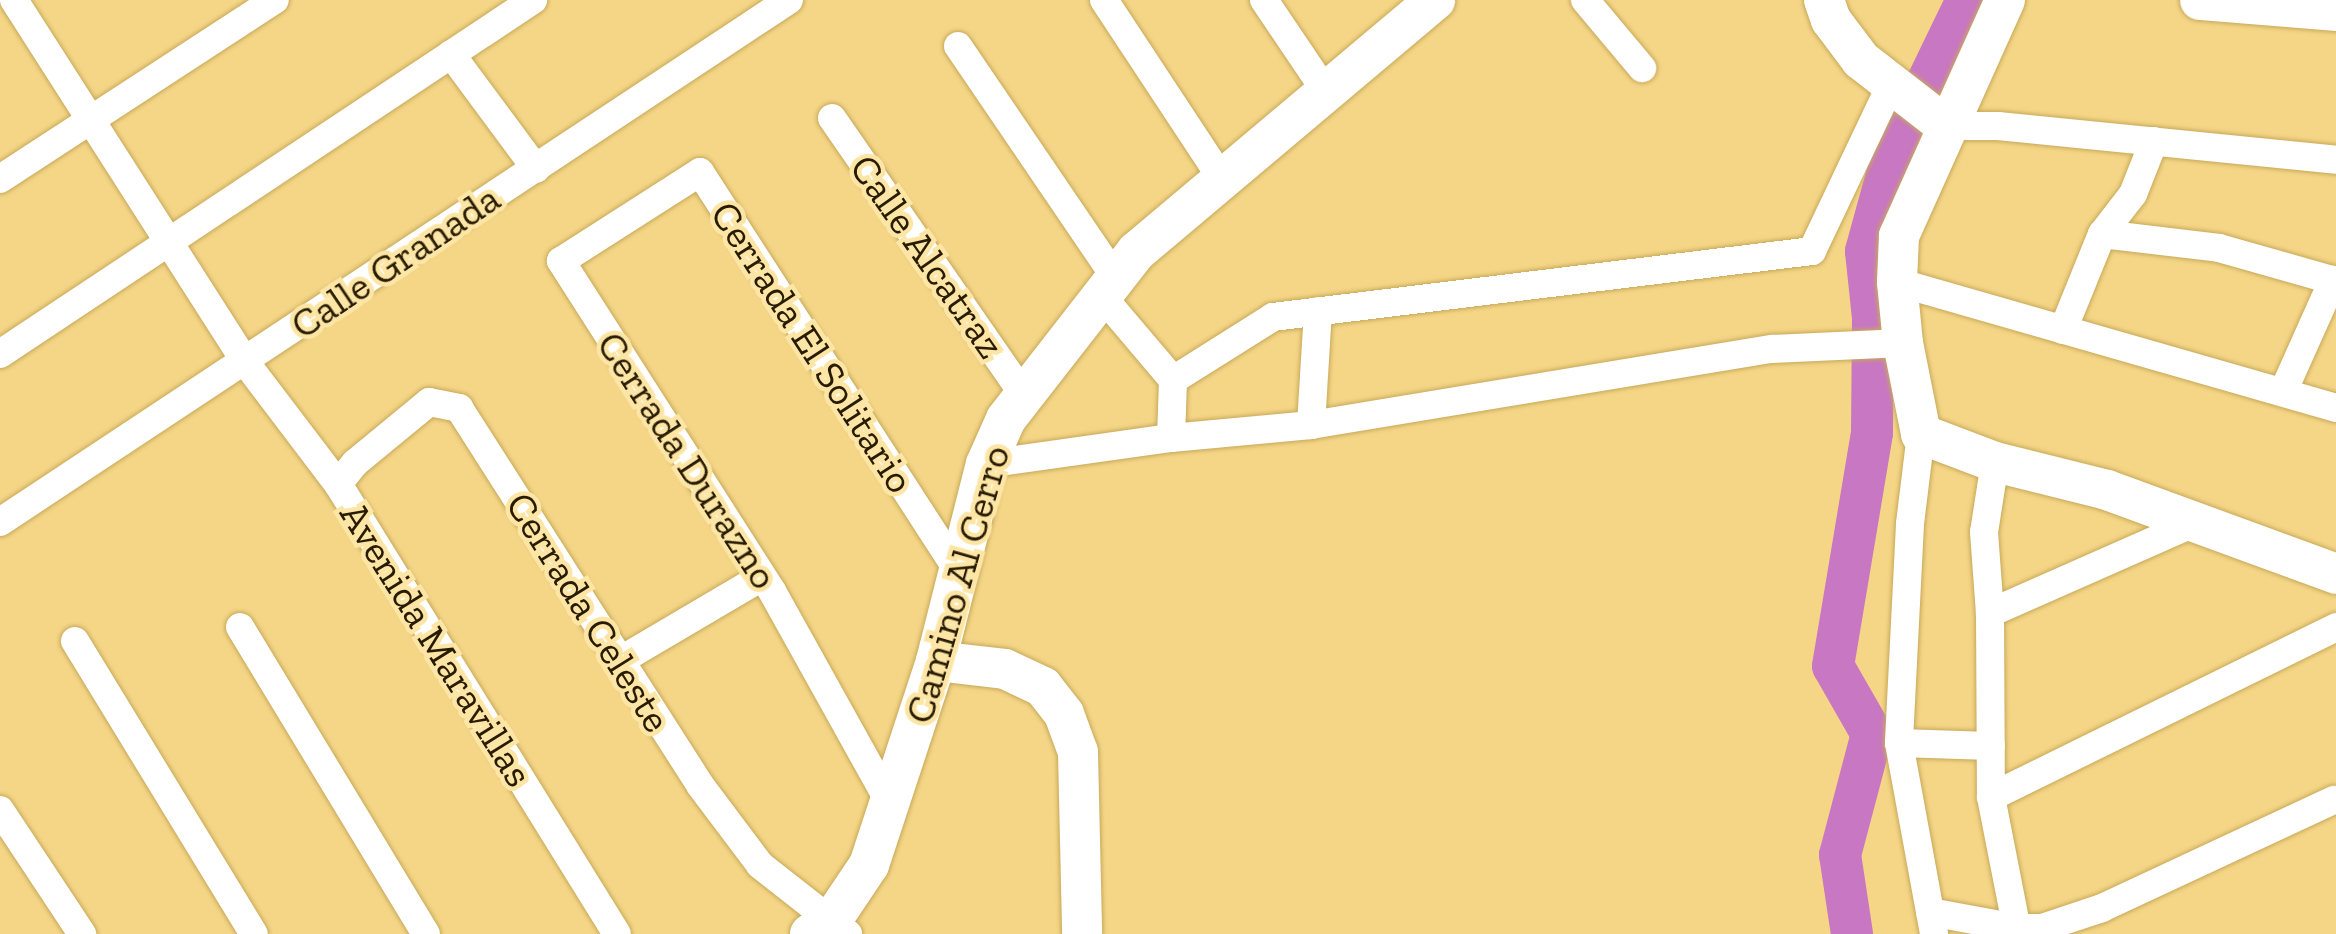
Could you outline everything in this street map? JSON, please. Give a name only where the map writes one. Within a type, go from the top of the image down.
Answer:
[{"type":"main road","name":"Camino Al Cerro","points":[[830,929],[869,865],[891,805],[936,661],[986,464],[1006,419],[1136,252],[1434,0]]},
{"type":"main road","points":[[1824,0],[1831,20],[1851,47],[1890,87],[1946,126]]},
{"type":"main road","points":[[2005,0],[1899,236],[1897,282],[1903,343],[1922,434],[1995,462],[2108,490],[2336,574]]},
{"type":"main road","points":[[2200,0],[2336,11]]},
{"type":"main road","points":[[936,661],[1006,669],[1043,687],[1064,714],[1078,752],[1082,934]]},
{"type":"street","name":"Avenida Maravillas","points":[[14,0],[246,363],[338,484],[617,934]]},
{"type":"street","points":[[0,179],[275,0]]},
{"type":"street","points":[[0,354],[534,0]]},
{"type":"street","name":"Calle Granada","points":[[0,522],[246,363],[789,0]]},
{"type":"street","points":[[1104,0],[1222,179]]},
{"type":"street","points":[[1264,0],[1326,92]]},
{"type":"street","points":[[1585,0],[1642,68]]},
{"type":"street","points":[[958,46],[1108,286],[1173,380],[1172,438]]},
{"type":"street","points":[[451,54],[536,169]]},
{"type":"street","points":[[1173,380],[1273,317],[1812,251],[1890,87]]},
{"type":"street","name":"Calle Alcatraz","points":[[832,118],[1024,394]]},
{"type":"street","points":[[1946,126],[1998,126],[2336,160]]},
{"type":"street","points":[[2063,330],[2102,234],[2133,194],[2154,141]]},
{"type":"street","name":"Cerrada El Solitario","points":[[700,172],[958,571]]},
{"type":"street","name":"Cerrada Durazno","points":[[700,172],[561,261],[762,577],[891,805]]},
{"type":"street","points":[[2102,234],[2219,248],[2334,281],[2282,392]]},
{"type":"street","points":[[1897,282],[2336,408]]},
{"type":"street","points":[[1311,425],[1318,312]]},
{"type":"street","points":[[986,464],[1172,438],[1311,425],[1772,349],[1903,343]]},
{"type":"street","name":"Cerrada Celeste","points":[[338,484],[354,463],[429,402],[459,408],[661,727],[760,866],[830,929]]},
{"type":"street","points":[[1922,434],[1910,524],[1899,743],[1932,923],[2017,931],[2042,928],[2102,908],[2334,800]]},
{"type":"street","points":[[1995,462],[1984,532],[1990,613],[1991,797],[2017,931]]},
{"type":"street","points":[[1990,613],[2192,524]]},
{"type":"street","points":[[621,660],[762,577]]},
{"type":"street","points":[[240,627],[426,934]]},
{"type":"street","points":[[1991,797],[2336,628]]},
{"type":"street","points":[[75,640],[254,934]]},
{"type":"street","points":[[1899,743],[1991,746]]},
{"type":"street","points":[[2,811],[82,934]]},
{"type":"waterway","points":[[1852,934],[1840,855],[1872,734],[1833,666],[1872,433],[1873,318],[1866,251],[1893,153],[1967,0]]}]
